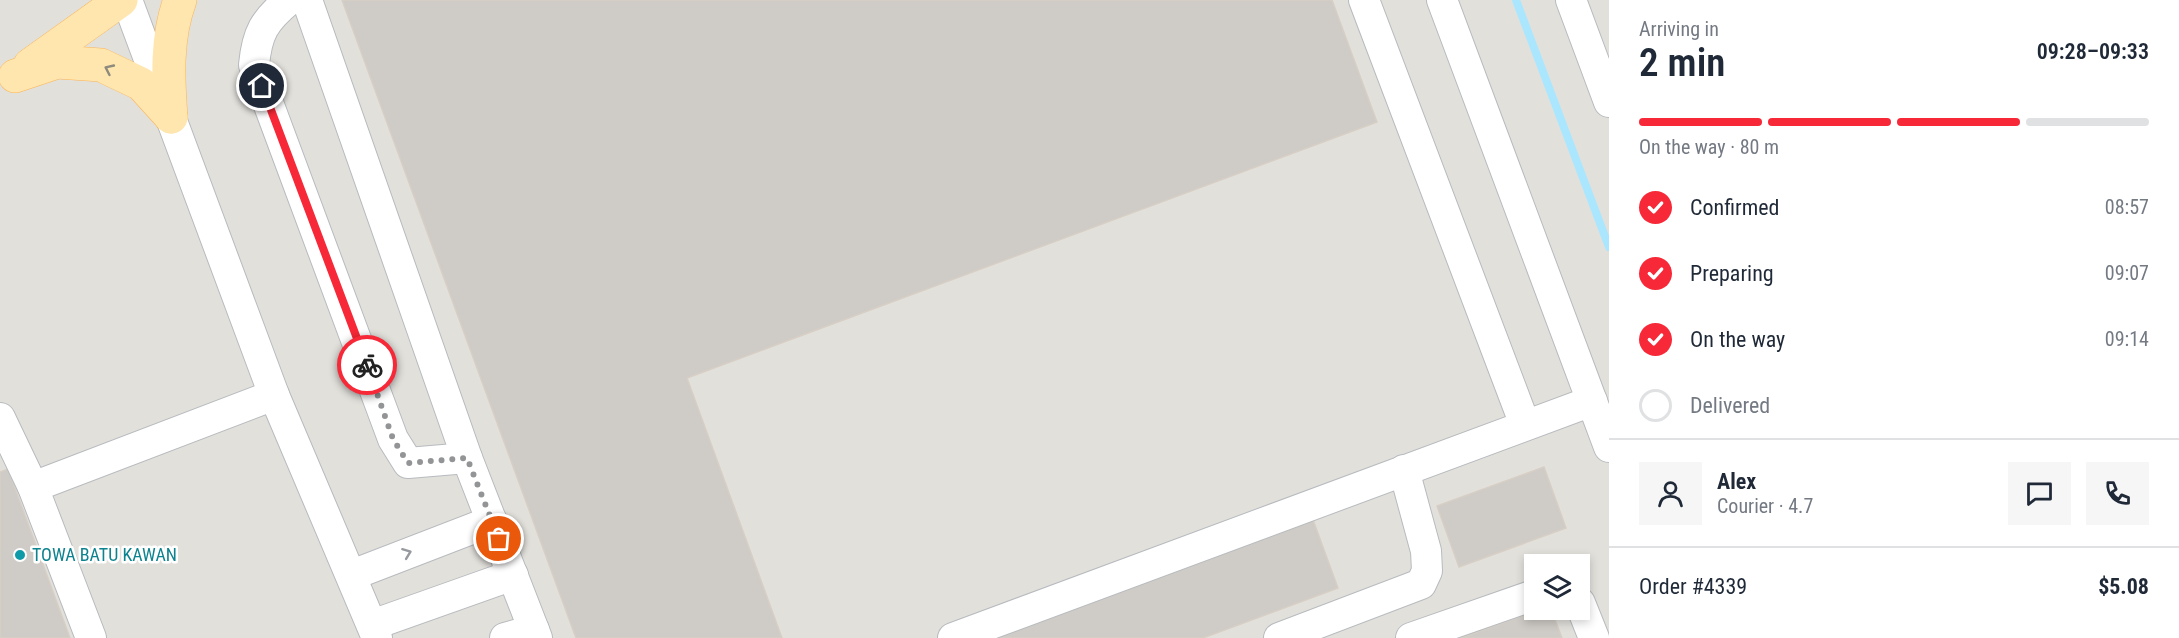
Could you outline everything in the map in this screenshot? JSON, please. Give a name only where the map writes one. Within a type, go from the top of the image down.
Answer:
[{"type":"main road","points":[[8,81],[121,0]]},
{"type":"main road","points":[[171,117],[168,65],[175,15],[180,0]]},
{"type":"main road","points":[[8,81],[57,62],[101,65],[141,84],[171,117]]},
{"type":"street","points":[[127,0],[274,395],[375,632],[513,575]]},
{"type":"street","points":[[290,0],[276,11],[257,39],[254,65],[393,439],[408,463],[467,458]]},
{"type":"street","points":[[307,0],[467,458],[536,634],[505,638]]},
{"type":"street","points":[[1364,0],[1525,425]]},
{"type":"street","points":[[1442,0],[1609,447]]},
{"type":"street","points":[[1571,0],[1609,102]]},
{"type":"street","points":[[33,487],[274,395]]},
{"type":"street","points":[[953,638],[1592,401]]},
{"type":"street","points":[[0,418],[33,487],[91,638]]},
{"type":"street","points":[[1279,638],[1421,584],[1427,571],[1426,551],[1404,470]]},
{"type":"street","points":[[352,575],[492,521]]},
{"type":"street","points":[[1411,638],[1524,598]]},
{"type":"street","points":[[1587,620],[1594,638]]},
{"type":"shaded area","points":[[0,0],[1609,0],[1609,638],[0,638]]},
{"type":"building","points":[[342,0],[1332,0],[1377,122],[687,378],[782,638],[576,638]]},
{"type":"building","points":[[1544,467],[1566,528],[1459,567],[1437,506]]},
{"type":"building","name":"TOWA BATU KAWAN","points":[[8,469],[70,638],[0,638],[0,472]]},
{"type":"building","points":[[1312,517],[1338,588],[1203,638],[988,638]]},
{"type":"building","points":[[1524,615],[1524,620],[1555,620],[1562,638],[1461,638]]},
{"type":"waterway","points":[[1516,0],[1609,247]]},
{"type":"way so far","points":[[367,365],[393,439],[408,463],[467,458],[499,539]]},
{"type":"place","name":"TOWA BATU KAWAN","points":[[20,555]]},
{"type":"route","points":[[262,86],[367,365]]}]
